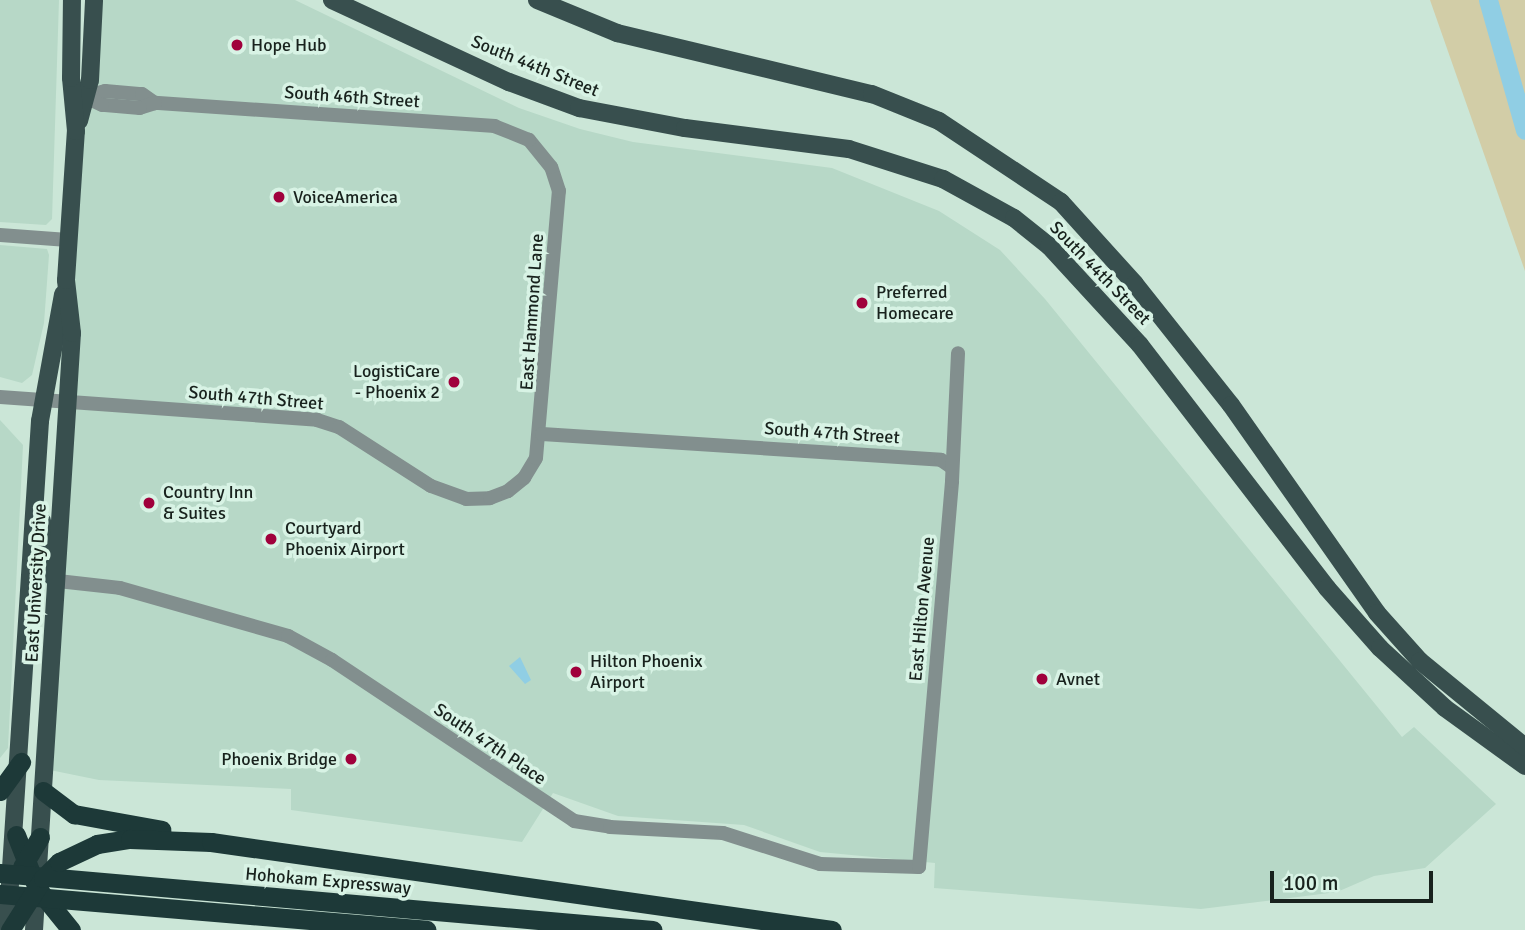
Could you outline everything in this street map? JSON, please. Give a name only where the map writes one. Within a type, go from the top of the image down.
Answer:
[{"type":"highway","points":[[0,791],[21,762]]},
{"type":"highway","points":[[43,790],[61,807],[82,817],[211,842],[832,930]]},
{"type":"highway","points":[[16,835],[37,888],[71,930]]},
{"type":"highway","points":[[3,888],[40,837]]},
{"type":"highway","points":[[8,930],[59,862],[97,844],[130,839],[211,842]]},
{"type":"highway","points":[[0,867],[3,888],[22,910],[32,930]]},
{"type":"highway","name":"Hohokam Expressway","points":[[3,888],[75,880],[653,930]]},
{"type":"highway","points":[[3,888],[74,901],[426,930]]},
{"type":"main road","name":"East University Drive","points":[[72,0],[82,92]]},
{"type":"main road","name":"East University Drive","points":[[8,930],[3,888],[16,835],[42,401],[66,280],[76,131],[94,0]]},
{"type":"main road","points":[[82,92],[103,0]]},
{"type":"main road","name":"South 44th Street","points":[[331,0],[509,82],[579,108],[685,128],[849,149],[943,179],[1014,218],[1049,246],[1140,345],[1327,588],[1380,648],[1445,708],[1525,766]]},
{"type":"main road","name":"South 44th Street","points":[[537,0],[617,33],[872,94],[939,121],[1060,202],[1135,284],[1231,405],[1377,613],[1420,661],[1525,747]]},
{"type":"main road","name":"East University Drive","points":[[32,930],[58,580],[72,333],[66,280]]},
{"type":"main road","points":[[36,479],[48,572],[58,580]]},
{"type":"street","name":"South 46th Street","points":[[82,92],[142,94],[155,103],[495,125],[513,129],[541,150]]},
{"type":"street","name":"East Hammond Lane","points":[[524,478],[536,458],[542,434],[559,191],[541,150]]},
{"type":"street","points":[[0,235],[68,240]]},
{"type":"street","name":"East Hilton Avenue","points":[[919,867],[958,353]]},
{"type":"street","name":"South 47th Street","points":[[0,397],[317,420],[339,427],[431,486],[466,499],[490,498],[524,478]]},
{"type":"street","name":"South 47th Street","points":[[542,434],[941,460],[951,467]]},
{"type":"street","name":"South 47th Place","points":[[58,580],[120,588],[288,635],[332,660],[574,821],[610,827],[723,833],[820,864],[919,867]]},
{"type":"shaded area","points":[[0,0],[59,0],[52,219],[46,225],[0,222]]},
{"type":"shaded area","points":[[103,0],[295,0],[519,108],[580,129],[633,142],[832,168],[939,211],[1000,250],[1045,299],[1402,737],[1414,727],[1496,804],[1425,868],[1374,876],[1337,892],[1201,909],[934,888],[935,863],[820,852],[744,825],[618,816],[553,793],[522,842],[291,810],[291,789],[99,780],[45,769],[76,131]]},
{"type":"shaded area","points":[[1430,0],[1525,0],[1525,271]]},
{"type":"shaded area","points":[[0,245],[47,249],[49,255],[44,323],[32,375],[22,383],[0,377]]},
{"type":"shaded area","points":[[0,420],[23,445],[8,748],[0,758]]},
{"type":"water","points":[[520,657],[531,680],[525,684],[509,666]]},
{"type":"waterway","points":[[1488,0],[1525,130]]},
{"type":"place","name":"Hope Hub","points":[[237,45]]},
{"type":"place","name":"VoiceAmerica","points":[[279,197]]},
{"type":"place","name":"Preferred Homecare","points":[[862,303]]},
{"type":"place","name":"LogistiCare - Phoenix 2","points":[[454,382]]},
{"type":"place","name":"Country Inn & Suites","points":[[149,503]]},
{"type":"place","name":"Courtyard Phoenix Airport","points":[[271,539]]},
{"type":"place","name":"Hilton Phoenix Airport","points":[[576,672]]},
{"type":"place","name":"Avnet","points":[[1042,679]]},
{"type":"place","name":"Phoenix Bridge","points":[[351,759]]}]
